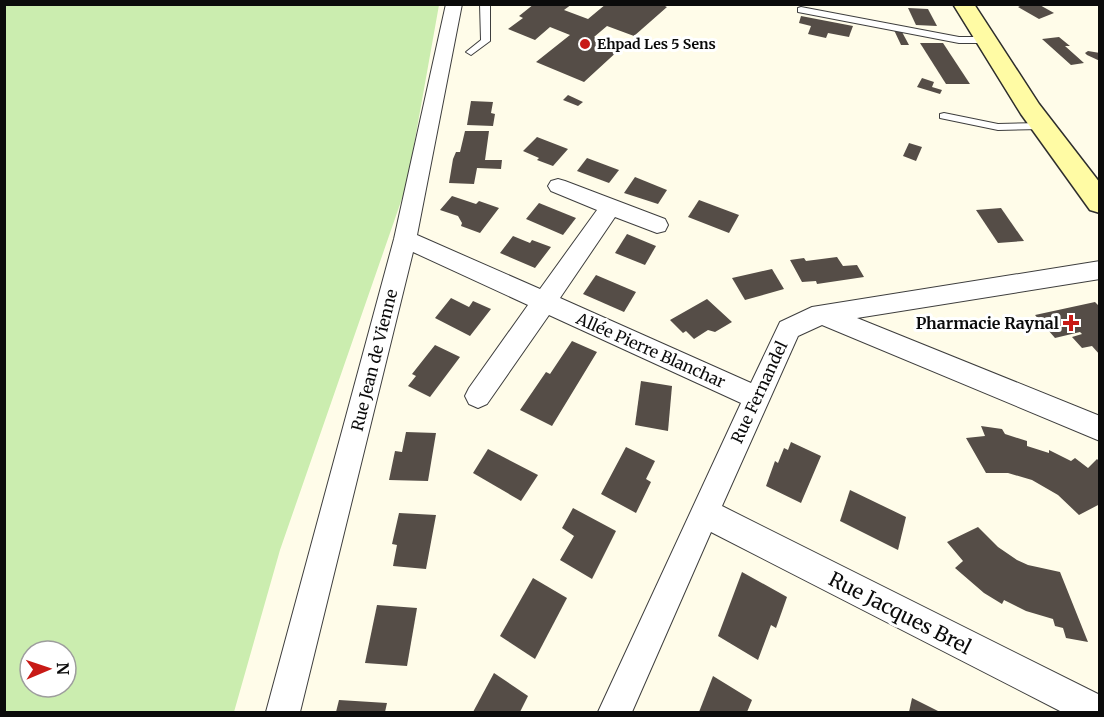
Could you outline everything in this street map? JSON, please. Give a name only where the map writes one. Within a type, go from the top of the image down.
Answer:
[{"type":"main road","points":[[963,4],[1042,126],[1100,203]]},
{"type":"street","name":"Rue Jean de Vienne","points":[[283,712],[405,239],[454,4]]},
{"type":"street","points":[[558,186],[657,225]]},
{"type":"street","points":[[478,396],[611,207]]},
{"type":"street","name":"Allée Pierre Blanchar","points":[[405,239],[757,398]]},
{"type":"street","name":"Rue Fernandel","points":[[615,712],[789,328],[821,314],[1100,270]]},
{"type":"street","points":[[821,314],[1100,429]]},
{"type":"street","name":"Rue Jacques Brel","points":[[704,513],[1097,712]]},
{"type":"lane","points":[[471,52],[485,41],[486,5],[484,4]]},
{"type":"lane","points":[[801,10],[958,40],[986,40]]},
{"type":"lane","points":[[944,116],[998,127],[1042,126]]},
{"type":"green space","points":[[4,5],[439,5],[407,184],[280,550],[234,712],[5,712]]},
{"type":"building","name":"Ehpad Les 5 Sens","points":[[534,4],[572,4],[564,10],[588,19],[606,4],[661,4],[667,7],[634,36],[607,26],[594,37],[621,48],[584,82],[536,62],[570,35],[550,27],[535,40],[508,29],[523,18],[519,16]]},
{"type":"building","points":[[1024,4],[1038,4],[1054,13],[1039,19],[1018,7]]},
{"type":"building","points":[[908,8],[928,9],[937,26],[916,25]]},
{"type":"building","points":[[801,16],[853,26],[849,37],[828,33],[826,38],[808,34],[811,26],[799,23]]},
{"type":"building","points":[[894,30],[902,32],[909,45],[901,45]]},
{"type":"building","points":[[1059,37],[1070,46],[1065,46],[1084,63],[1071,65],[1042,39]]},
{"type":"building","points":[[920,43],[943,43],[970,84],[946,84]]},
{"type":"building","points":[[1088,51],[1100,53],[1100,61],[1087,55],[1085,53]]},
{"type":"building","points":[[922,78],[934,82],[932,87],[942,90],[940,94],[917,87]]},
{"type":"building","points":[[568,95],[583,102],[578,106],[563,100]]},
{"type":"building","points":[[471,101],[493,102],[491,113],[495,114],[493,126],[467,125]]},
{"type":"building","points":[[465,131],[489,131],[485,160],[502,160],[501,169],[477,168],[474,184],[449,183],[453,159],[456,152],[460,152]]},
{"type":"building","points":[[537,137],[568,149],[553,166],[537,160],[539,158],[523,151]]},
{"type":"building","points":[[909,143],[922,147],[916,161],[903,156]]},
{"type":"building","points":[[587,158],[619,170],[609,183],[577,171]]},
{"type":"building","points":[[635,177],[667,190],[658,204],[624,193]]},
{"type":"building","points":[[452,196],[476,204],[479,201],[499,208],[480,233],[461,226],[462,223],[458,216],[440,210]]},
{"type":"building","points":[[699,200],[739,215],[729,233],[688,217]]},
{"type":"building","points":[[539,203],[576,218],[563,235],[526,219]]},
{"type":"building","points":[[1001,208],[1024,241],[998,243],[976,210]]},
{"type":"building","points":[[627,234],[656,246],[645,265],[615,253]]},
{"type":"building","points":[[513,236],[530,243],[532,240],[551,247],[535,268],[500,253]]},
{"type":"building","points":[[837,257],[843,266],[857,265],[864,277],[817,284],[816,281],[802,282],[790,260],[804,258],[806,261]]},
{"type":"building","points":[[772,269],[784,289],[745,300],[732,278]]},
{"type":"building","points":[[596,275],[636,292],[624,312],[583,294]]},
{"type":"building","points":[[451,298],[469,307],[473,301],[491,309],[470,336],[435,318]]},
{"type":"building","points":[[707,299],[732,322],[715,332],[708,330],[694,339],[686,331],[683,333],[670,320]]},
{"type":"building","name":"Pharmacie Raynal","points":[[1095,302],[1100,307],[1100,355],[1092,346],[1082,348],[1072,337],[1082,334],[1080,332],[1055,338],[1035,315]]},
{"type":"building","points":[[572,341],[597,352],[552,426],[520,410],[546,372],[550,374]]},
{"type":"building","points":[[435,345],[460,357],[430,397],[408,386],[416,376],[412,374]]},
{"type":"building","points":[[641,381],[672,386],[668,431],[635,425]]},
{"type":"building","points":[[981,426],[1002,429],[1005,434],[1027,441],[1027,446],[1049,453],[1049,450],[1071,461],[1075,458],[1088,468],[1097,459],[1100,462],[1100,504],[1079,515],[1058,495],[1032,480],[1008,473],[986,473],[966,438],[985,436]]},
{"type":"building","points":[[406,432],[436,433],[428,481],[389,480],[395,451],[402,452]]},
{"type":"building","points":[[791,442],[821,456],[801,503],[766,486],[775,461],[778,463],[784,448],[788,450]]},
{"type":"building","points":[[626,447],[655,461],[646,479],[651,482],[636,513],[601,494]]},
{"type":"building","points":[[488,449],[538,475],[521,501],[473,473]]},
{"type":"building","points":[[850,490],[906,517],[898,550],[840,521]]},
{"type":"building","points":[[573,508],[616,531],[592,579],[560,560],[574,536],[562,528]]},
{"type":"building","points":[[399,513],[436,515],[426,569],[393,566],[397,545],[392,544]]},
{"type":"building","points":[[978,527],[998,547],[1017,560],[1028,565],[1060,572],[1088,642],[1066,638],[1063,628],[1055,626],[1053,619],[1026,611],[1004,600],[1002,604],[984,593],[955,568],[963,561],[947,542]]},
{"type":"building","points":[[742,572],[787,597],[776,628],[771,625],[758,660],[718,636]]},
{"type":"building","points":[[533,578],[567,598],[535,659],[500,636]]},
{"type":"building","points":[[377,605],[417,608],[407,666],[365,663]]},
{"type":"building","points":[[494,673],[528,696],[520,712],[473,712]]},
{"type":"building","points":[[713,676],[752,700],[747,712],[699,712]]},
{"type":"building","points":[[912,698],[940,712],[909,712]]},
{"type":"building","points":[[339,700],[387,703],[385,712],[336,712]]},
{"type":"place","name":"Ehpad Les 5 Sens","points":[[585,44]]},
{"type":"place","name":"Pharmacie Raynal","points":[[1071,323]]}]
